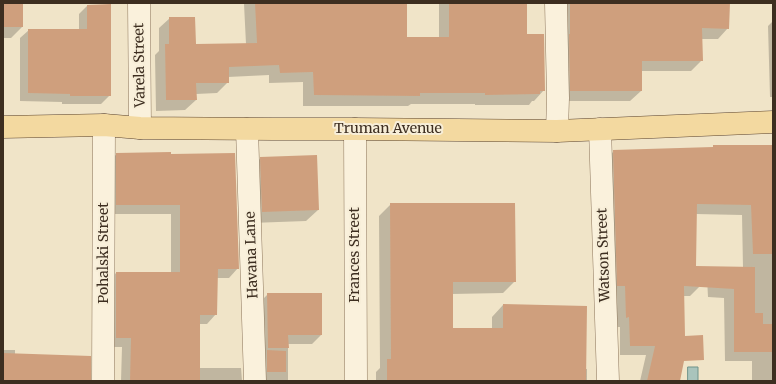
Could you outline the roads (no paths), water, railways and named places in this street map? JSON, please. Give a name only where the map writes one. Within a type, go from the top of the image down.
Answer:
[{"type":"main road","name":"Truman Avenue","points":[[3,126],[104,125],[140,128],[558,131],[773,122]]},
{"type":"street","name":"Varela Street","points":[[139,3],[140,128]]},
{"type":"street","points":[[556,3],[558,131]]},
{"type":"street","name":"Pohalski Street","points":[[103,381],[104,125]]},
{"type":"street","name":"Havana Lane","points":[[247,128],[255,381]]},
{"type":"street","name":"Frances Street","points":[[355,129],[356,381]]},
{"type":"street","name":"Watson Street","points":[[600,129],[608,381]]},
{"type":"water","points":[[688,367],[698,367],[698,381],[688,381]]}]
